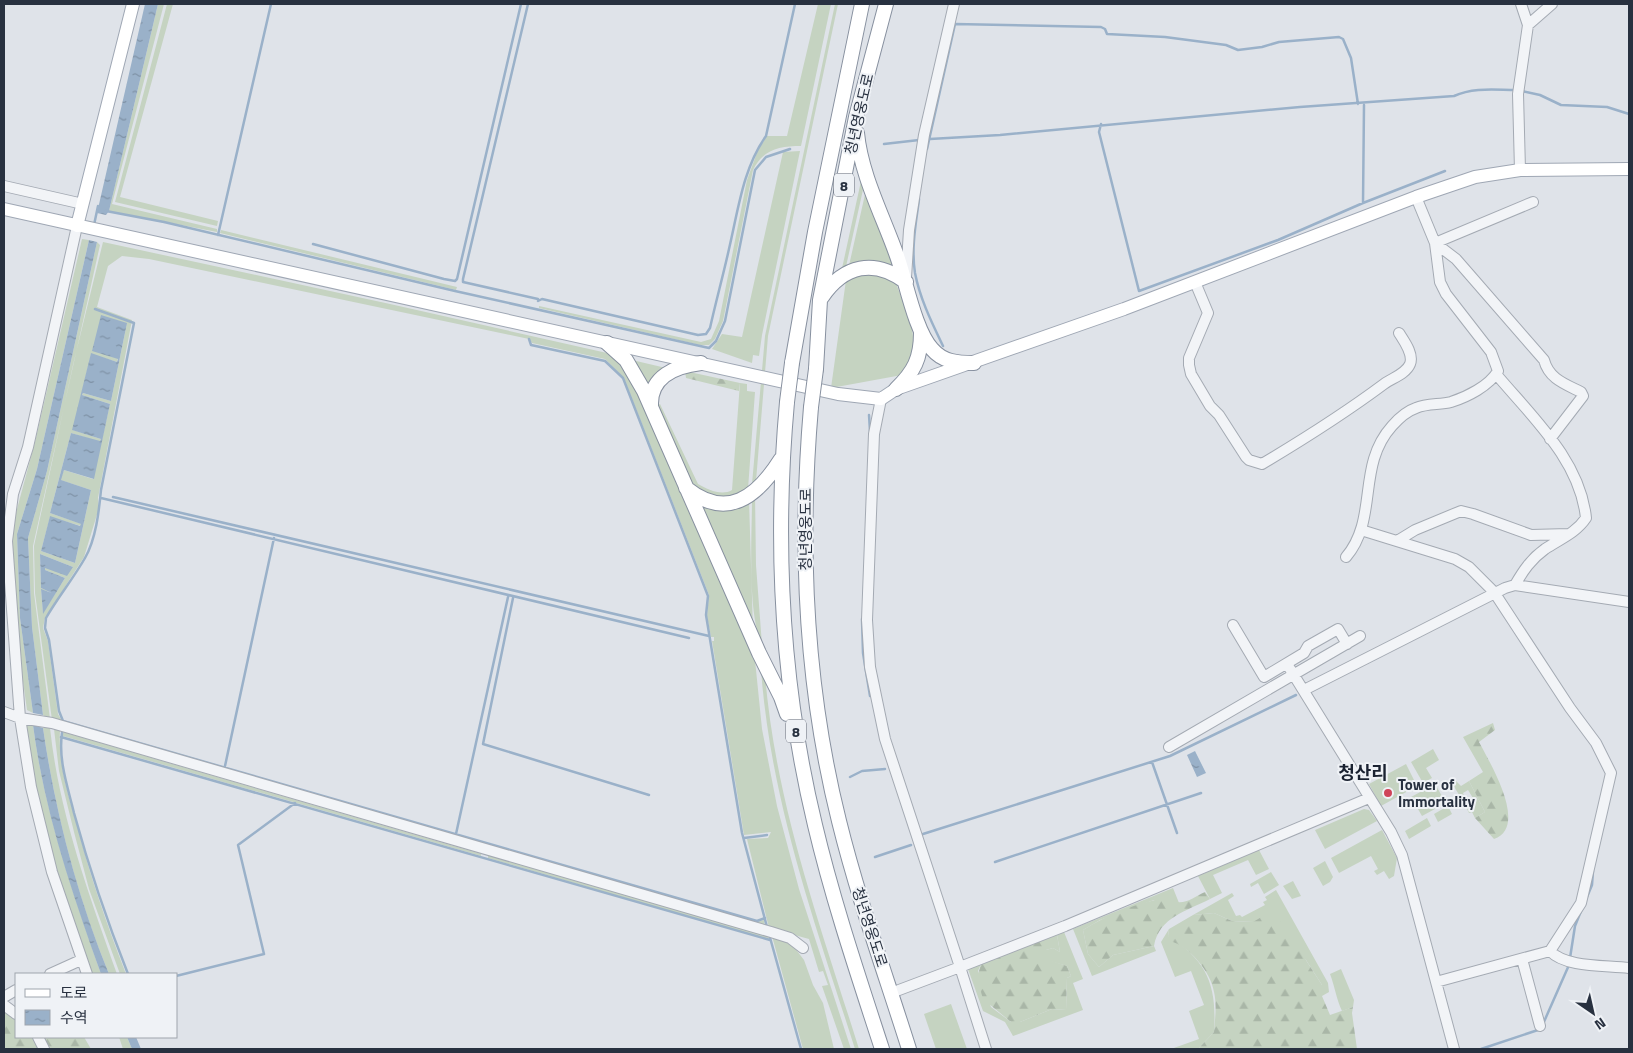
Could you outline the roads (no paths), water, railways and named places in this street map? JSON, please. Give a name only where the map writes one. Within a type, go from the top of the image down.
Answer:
[{"type":"highway","name":"청년영웅도로","points":[[862,4],[815,232],[792,363],[782,457],[779,509],[781,609],[786,659],[802,765],[827,875],[882,1049]]},
{"type":"highway","name":"청년영웅도로","points":[[886,4],[856,117],[820,300],[804,510],[806,608],[810,656],[838,819],[866,920],[909,1049]]},
{"type":"highway","points":[[856,117],[863,164],[906,282],[921,333],[921,348],[917,364],[910,376],[896,390]]},
{"type":"highway","points":[[820,300],[830,286],[840,277],[855,270],[870,267],[883,269],[894,273],[906,282]]},
{"type":"highway","points":[[921,333],[932,349],[944,359],[958,363],[974,363]]},
{"type":"highway","points":[[607,343],[634,372],[781,697],[802,765]]},
{"type":"highway","points":[[651,410],[651,396],[662,378],[676,368],[701,363]]},
{"type":"highway","points":[[686,488],[705,501],[721,505],[731,504],[761,486],[782,457]]},
{"type":"main road","points":[[81,227],[83,204],[133,4]]},
{"type":"main road","points":[[4,208],[81,227],[838,394],[881,399],[896,390],[1195,282],[1416,197],[1475,177],[1520,170],[1629,169]]},
{"type":"street","points":[[906,282],[909,230],[923,140],[954,4]]},
{"type":"street","points":[[1520,170],[1521,144],[1518,94],[1528,25],[1522,4]]},
{"type":"street","points":[[1528,25],[1552,4]]},
{"type":"street","points":[[4,186],[83,204]]},
{"type":"street","points":[[1416,197],[1435,243],[1440,282],[1446,294],[1491,352],[1496,363],[1496,374],[1550,439],[1572,469],[1581,489],[1586,518],[1580,528],[1544,550],[1526,565],[1515,585]]},
{"type":"street","points":[[1435,243],[1533,202]]},
{"type":"street","points":[[81,227],[28,447],[13,494],[7,541],[20,718],[31,787],[45,844],[80,960],[86,973]]},
{"type":"street","points":[[1435,243],[1456,259],[1544,360],[1546,370],[1562,383],[1581,392],[1584,396],[1550,439]]},
{"type":"street","points":[[1195,282],[1208,313],[1189,358],[1191,374],[1210,406],[1219,415],[1246,457],[1249,460],[1262,464],[1354,407],[1384,384],[1408,370],[1411,361],[1409,352],[1399,332]]},
{"type":"street","points":[[1346,557],[1356,545],[1361,530],[1368,494],[1370,464],[1392,426],[1407,412],[1418,407],[1450,402],[1469,394],[1486,384],[1496,374]]},
{"type":"street","points":[[881,399],[874,434],[867,620],[870,667],[885,739],[986,1049]]},
{"type":"street","points":[[1397,541],[1415,530],[1461,511],[1531,535],[1570,534]]},
{"type":"street","points":[[1361,530],[1455,559],[1469,567],[1494,592],[1570,708],[1596,743],[1611,773],[1581,903],[1550,951],[1436,982]]},
{"type":"street","points":[[1304,690],[1494,592],[1515,585],[1629,602]]},
{"type":"street","points":[[1233,624],[1264,677],[1304,653],[1308,646],[1338,629],[1346,644]]},
{"type":"street","points":[[1169,747],[1360,636]]},
{"type":"street","points":[[1286,664],[1304,690],[1402,855],[1454,1049]]},
{"type":"street","points":[[4,712],[771,932],[790,938],[803,948]]},
{"type":"street","points":[[891,992],[1065,926],[1369,798]]},
{"type":"street","points":[[1550,951],[1555,957],[1567,962],[1629,968]]},
{"type":"street","points":[[1522,959],[1540,1026]]},
{"type":"street","points":[[52,973],[80,960]]},
{"type":"street","points":[[4,997],[15,991]]},
{"type":"street","points":[[4,1005],[15,1013]]},
{"type":"water","points":[[145,4],[158,4],[109,211],[106,215],[97,213]]},
{"type":"water","points":[[89,240],[97,242],[47,471],[28,538],[32,627],[43,715],[33,713],[20,618],[17,534],[37,469]]},
{"type":"water","points":[[101,315],[127,323],[111,401],[83,393],[82,395],[110,404],[94,479],[64,470],[61,480],[91,490],[75,563],[41,551],[50,516],[80,526],[81,524],[50,513],[71,433],[100,441],[101,439],[72,430],[91,353],[117,362],[118,359],[92,351]]},
{"type":"water","points":[[40,554],[73,567],[67,576],[45,568],[45,570],[65,578],[43,614],[41,589],[52,593],[41,588]]},
{"type":"water","points":[[33,725],[43,728],[68,853],[97,944],[109,973],[101,973],[80,913],[60,851],[38,757]]},
{"type":"water","points":[[1195,751],[1206,773],[1197,777],[1187,755]]},
{"type":"water","points":[[127,1038],[136,1038],[141,1049],[132,1049]]},
{"type":"waterway","points":[[218,235],[271,4]]},
{"type":"waterway","points":[[313,244],[444,279],[455,281],[457,279],[521,4]]},
{"type":"waterway","points":[[528,4],[463,282],[538,299]]},
{"type":"waterway","points":[[538,301],[542,299],[698,335],[706,334],[710,328],[747,176],[758,148],[766,136],[795,4]]},
{"type":"waterway","points":[[927,149],[955,24],[1101,27],[1105,29],[1107,34],[1165,37],[1226,45],[1238,50],[1262,47],[1279,42],[1339,37],[1343,39],[1351,58],[1358,104]]},
{"type":"waterway","points":[[930,139],[1000,135],[1300,107],[1454,96],[1477,90],[1516,90]]},
{"type":"waterway","points":[[1522,91],[1540,95],[1561,105],[1607,107],[1629,114]]},
{"type":"waterway","points":[[1363,203],[1364,105]]},
{"type":"waterway","points":[[1101,124],[1099,132],[1139,291],[1278,240],[1363,203],[1445,171]]},
{"type":"waterway","points":[[884,144],[919,140]]},
{"type":"waterway","points":[[106,211],[164,222],[455,291],[709,348],[716,341],[725,321],[755,170],[766,157],[790,149]]},
{"type":"waterway","points":[[919,199],[915,226],[915,273],[923,301],[943,346]]},
{"type":"waterway","points":[[94,225],[98,206]]},
{"type":"waterway","points":[[63,721],[59,711],[49,640],[45,628],[46,618],[80,566],[92,542],[134,323],[95,309]]},
{"type":"waterway","points":[[529,339],[531,345],[605,361],[623,378],[708,596],[706,615],[742,833],[767,927]]},
{"type":"waterway","points":[[869,415],[870,431]]},
{"type":"waterway","points":[[113,497],[709,636]]},
{"type":"waterway","points":[[101,498],[689,638]]},
{"type":"waterway","points":[[225,766],[274,538]]},
{"type":"waterway","points":[[456,834],[508,597]]},
{"type":"waterway","points":[[513,598],[483,744],[649,795]]},
{"type":"waterway","points":[[862,619],[863,653],[870,696]]},
{"type":"waterway","points":[[923,834],[1170,756],[1296,695]]},
{"type":"waterway","points":[[63,721],[757,921],[765,918]]},
{"type":"waterway","points":[[62,733],[62,764],[74,813],[99,894],[128,973]]},
{"type":"waterway","points":[[61,737],[770,940]]},
{"type":"waterway","points":[[1152,762],[1177,833]]},
{"type":"waterway","points":[[850,777],[862,771],[885,769]]},
{"type":"waterway","points":[[995,862],[1201,793]]},
{"type":"waterway","points":[[178,976],[264,954],[238,845],[295,803]]},
{"type":"waterway","points":[[744,838],[767,835]]},
{"type":"waterway","points":[[875,857],[911,845]]},
{"type":"waterway","points":[[1587,897],[1592,885],[1593,871]]},
{"type":"waterway","points":[[1570,958],[1575,926],[1581,911]]},
{"type":"waterway","points":[[769,934],[801,1049]]},
{"type":"waterway","points":[[1543,1024],[1569,965]]},
{"type":"waterway","points":[[1481,1049],[1541,1029]]},
{"type":"place","name":"Tower of Immortality","points":[[1388,793]]},
{"type":"district","name":"청산리","points":[[1363,772]]}]
